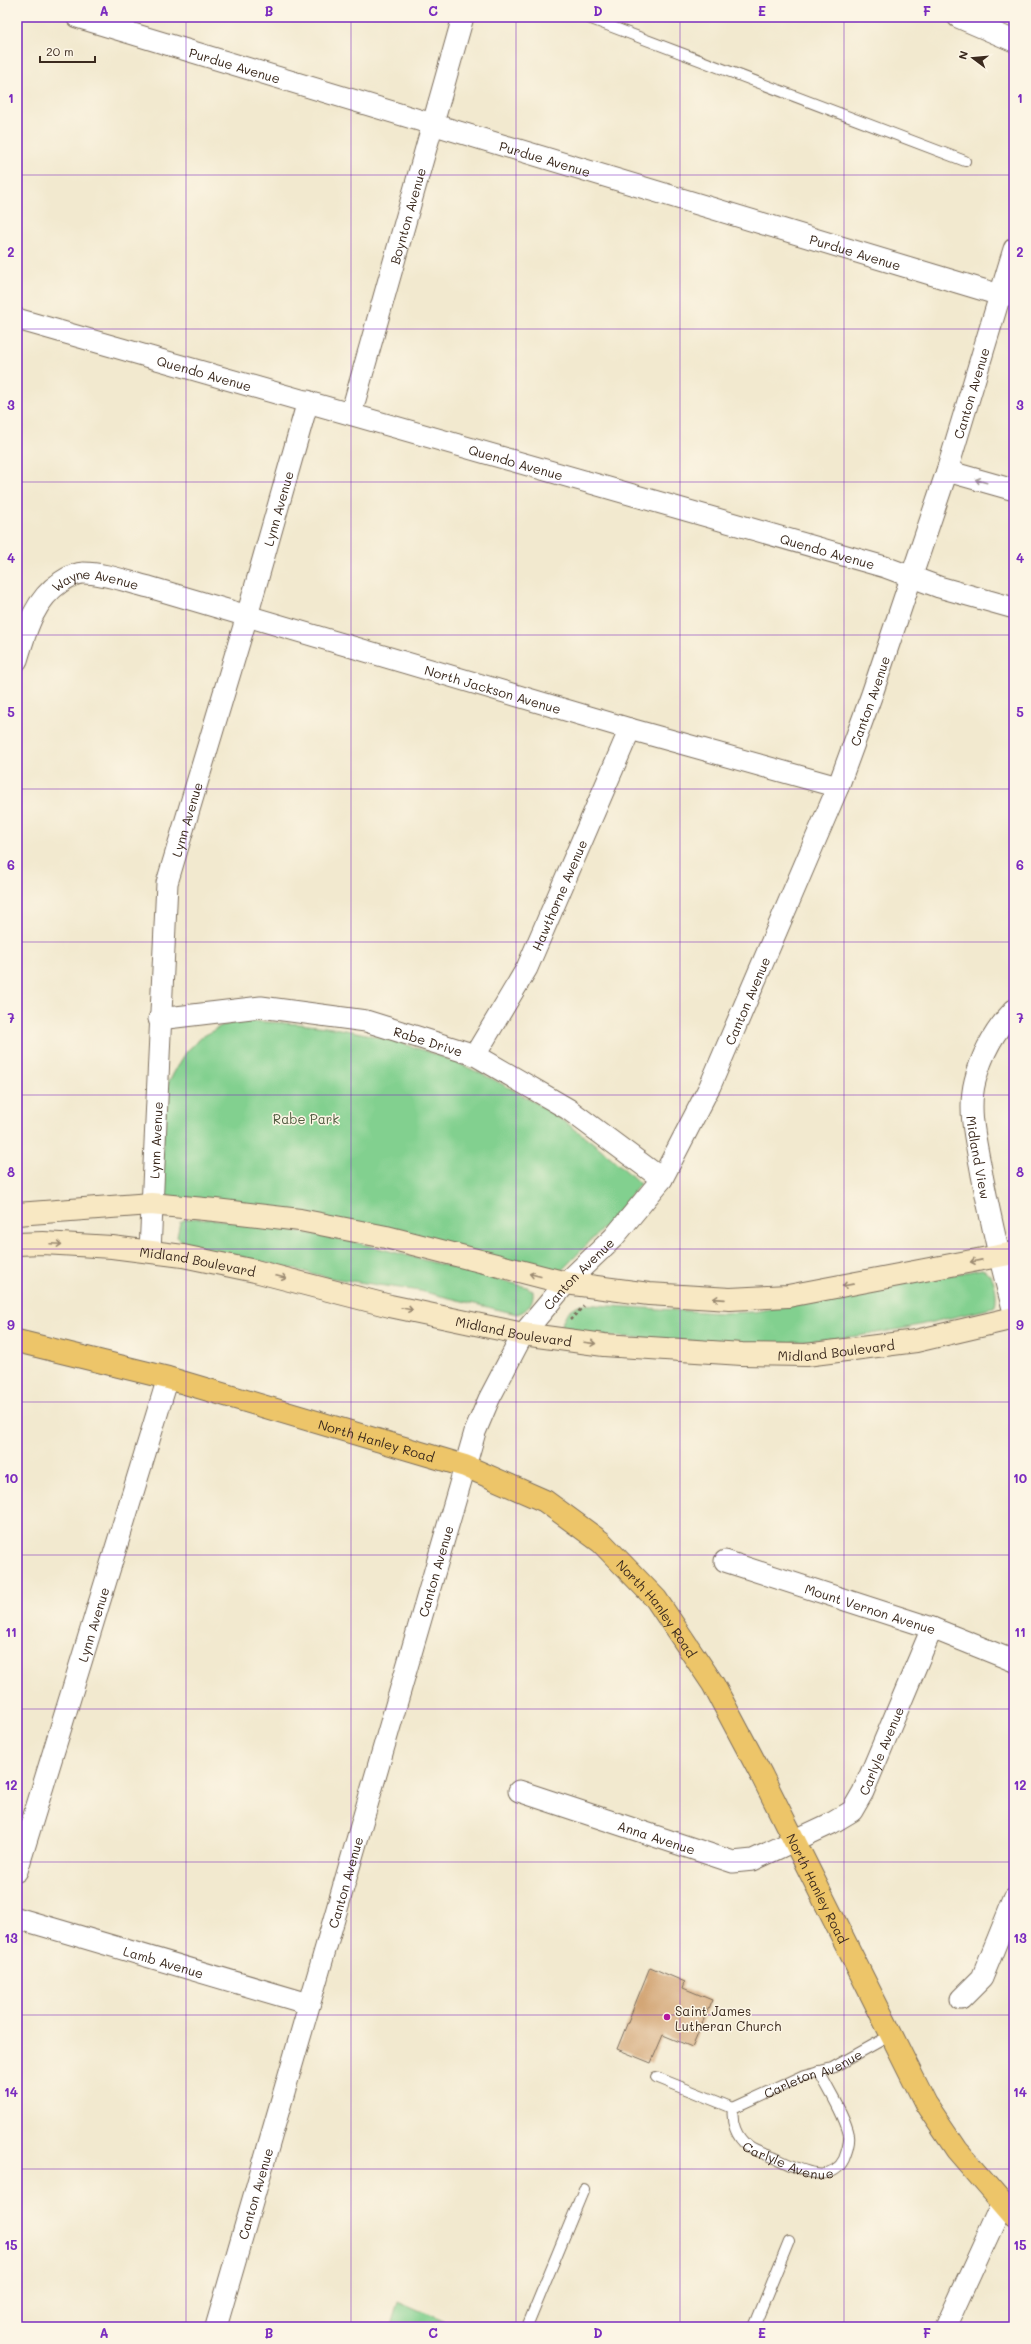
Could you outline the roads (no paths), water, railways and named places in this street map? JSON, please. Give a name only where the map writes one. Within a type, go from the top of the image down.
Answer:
[{"type":"main road","points":[[17,1214],[150,1204],[300,1220],[386,1237],[566,1283],[649,1294],[730,1300],[788,1296],[1006,1255]]},
{"type":"main road","name":"Midland Boulevard","points":[[17,1244],[43,1243],[150,1251],[255,1271],[390,1306],[523,1334],[604,1345],[742,1354],[806,1355],[916,1342],[1014,1318]]},
{"type":"main road","name":"North Hanley Road","points":[[17,1341],[168,1378],[465,1466],[545,1501],[601,1542],[656,1599],[713,1684],[762,1776],[794,1843],[926,2104],[957,2150],[1008,2210]]},
{"type":"street","name":"Purdue Avenue","points":[[78,17],[1007,295]]},
{"type":"street","name":"Boynton Avenue","points":[[351,414],[463,17]]},
{"type":"street","points":[[958,17],[1014,41]]},
{"type":"street","name":"Canton Avenue","points":[[216,2327],[465,1466],[488,1399],[523,1334],[566,1283],[614,1238],[662,1179],[710,1086],[838,787],[872,694],[910,576],[1007,295],[1014,249]]},
{"type":"street","name":"Quendo Avenue","points":[[17,319],[886,567],[939,587],[1014,608]]},
{"type":"street","name":"Lynn Avenue","points":[[150,1251],[150,1204],[167,883],[247,616],[308,401]]},
{"type":"street","points":[[947,471],[1014,490]]},
{"type":"street","name":"Wayne Avenue","points":[[17,660],[25,632],[40,602],[49,590],[68,577],[81,573],[98,574],[148,587]]},
{"type":"street","name":"North Jackson Avenue","points":[[148,587],[630,729],[838,787]]},
{"type":"street","name":"Hawthorne Avenue","points":[[475,1055],[528,968],[630,729]]},
{"type":"street","name":"Rabe Drive","points":[[159,1019],[261,1007],[366,1021],[475,1055],[568,1109],[662,1179]]},
{"type":"street","name":"Midland View","points":[[1014,1010],[997,1028],[984,1054],[974,1082],[972,1109],[974,1135],[1006,1255],[1014,1312]]},
{"type":"street","name":"Lynn Avenue","points":[[17,1871],[168,1378]]},
{"type":"street","name":"Mount Vernon Avenue","points":[[725,1560],[932,1628],[1014,1661]]},
{"type":"street","name":"Carlyle Avenue","points":[[794,1843],[852,1811],[864,1792],[932,1628]]},
{"type":"street","name":"Anna Avenue","points":[[519,1791],[733,1862],[753,1860],[794,1843]]},
{"type":"street","points":[[961,2000],[982,1978],[1014,1898]]},
{"type":"street","name":"Lamb Avenue","points":[[17,1918],[310,2004]]},
{"type":"street","points":[[946,2327],[1008,2210]]},
{"type":"lane","points":[[586,17],[965,161]]},
{"type":"lane","name":"Carleton Avenue","points":[[733,2108],[805,2075],[832,2068],[891,2035]]},
{"type":"lane","name":"Carlyle Avenue","points":[[733,2108],[731,2119],[738,2135],[748,2147],[807,2172],[828,2173],[835,2170],[842,2161],[848,2148],[849,2136],[819,2071]]},
{"type":"lane","points":[[656,2078],[733,2108]]},
{"type":"lane","points":[[527,2327],[584,2190]]},
{"type":"lane","points":[[754,2327],[789,2241]]},
{"type":"place","name":"Saint James Lutheran Church","points":[[667,2017]]},
{"type":"park label","name":"Rabe Park","points":[[306,1118]]}]
